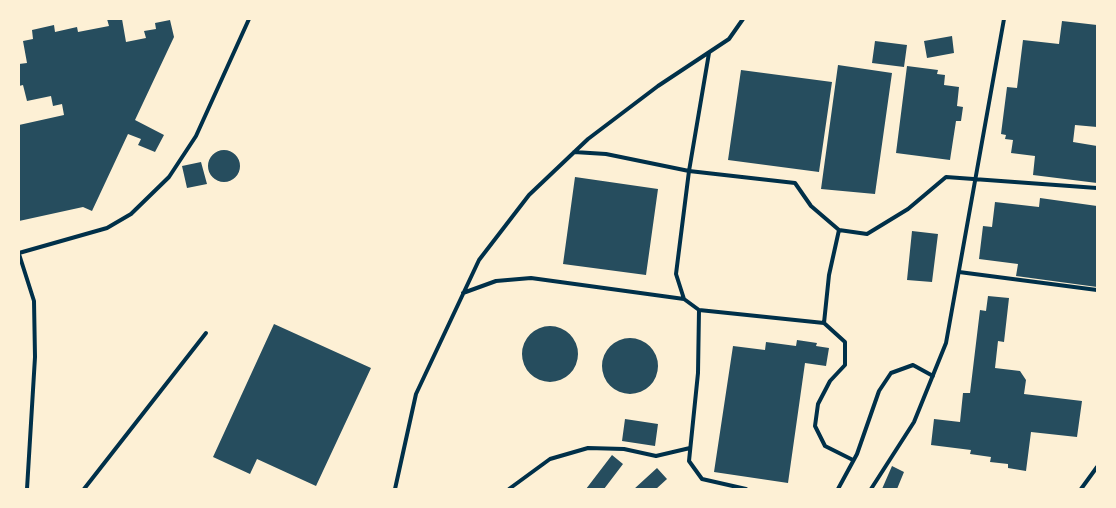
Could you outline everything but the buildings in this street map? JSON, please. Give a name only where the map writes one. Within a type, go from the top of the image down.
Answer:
[{"type":"lane","points":[[27,489],[36,357],[34,301],[19,253],[107,228],[131,214],[169,177],[196,136],[249,19]]},
{"type":"lane","points":[[395,489],[416,394],[479,260],[530,195],[588,139],[658,86],[729,39],[744,19]]},
{"type":"lane","points":[[871,489],[914,422],[946,343],[1004,19]]},
{"type":"lane","points":[[684,299],[676,274],[688,171],[708,53]]},
{"type":"lane","points":[[574,152],[606,154],[688,171],[795,183],[811,206],[839,230],[867,234],[908,209],[946,176],[1097,188]]},
{"type":"lane","points":[[824,323],[829,275],[839,230]]},
{"type":"lane","points":[[959,272],[1097,290]]},
{"type":"lane","points":[[463,294],[496,281],[531,278],[684,299],[699,310],[824,323],[846,342],[845,365],[830,381],[818,404],[815,426],[825,446],[854,460]]},
{"type":"lane","points":[[699,310],[698,373],[689,461],[702,479],[746,489]]},
{"type":"lane","points":[[84,489],[206,333]]},
{"type":"lane","points":[[838,489],[854,460],[879,391],[891,373],[913,365],[933,376]]},
{"type":"lane","points":[[509,489],[550,459],[588,448],[624,449],[656,456],[690,448]]},
{"type":"lane","points":[[1081,489],[1097,467]]}]
